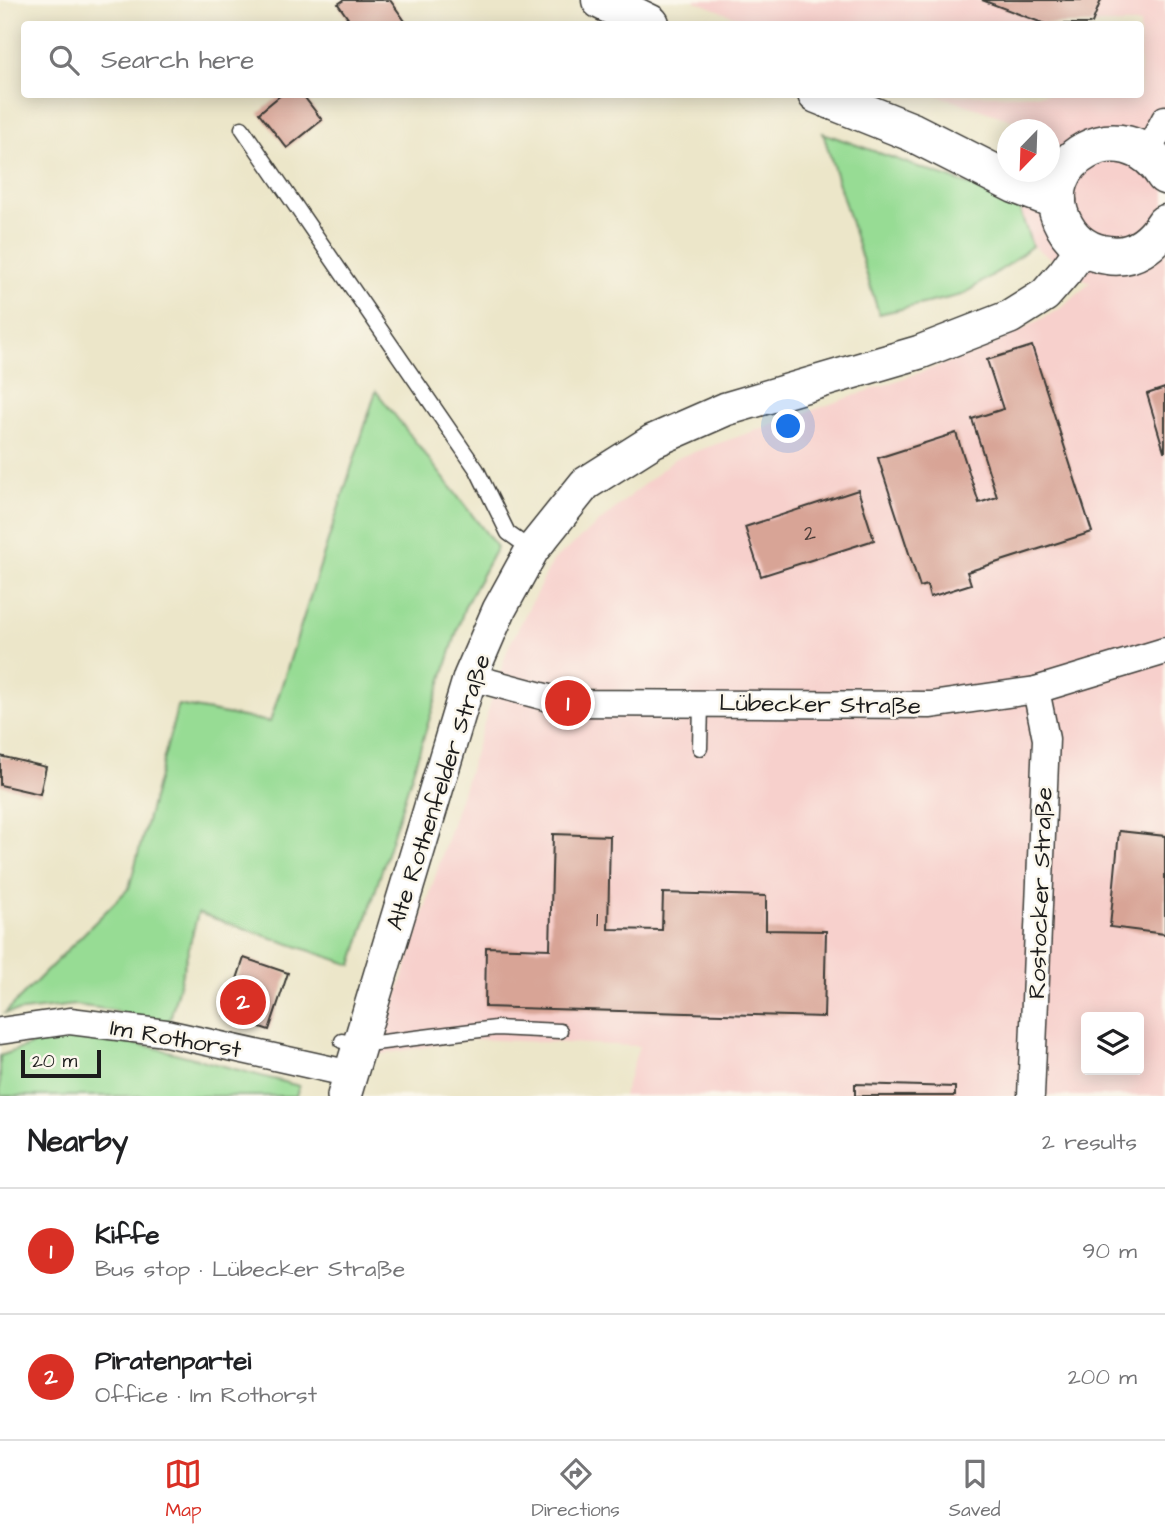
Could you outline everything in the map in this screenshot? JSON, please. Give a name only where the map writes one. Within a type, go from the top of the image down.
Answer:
[{"type":"main road","points":[[601,0],[644,21]]},
{"type":"main road","points":[[827,98],[912,132],[997,175]]},
{"type":"main road","points":[[912,132],[997,150]]},
{"type":"main road","points":[[1060,174],[1080,153],[1096,145],[1114,142],[1131,145],[1156,164]]},
{"type":"main road","points":[[1058,182],[1060,219],[1069,235],[1083,247],[1098,254],[1130,254],[1146,247],[1163,232]]},
{"type":"street","points":[[1156,164],[1165,119]]},
{"type":"street","name":"Alte Rothenfelder Straße","points":[[349,1064],[470,677],[499,610],[532,550],[585,484],[653,441],[726,410],[920,352],[1010,317],[1045,295],[1083,247]]},
{"type":"street","name":"Lübecker Straße","points":[[470,677],[568,702],[931,705],[1036,690],[1165,650]]},
{"type":"street","name":"Rostocker Straße","points":[[1031,1096],[1046,739],[1036,690]]},
{"type":"street","name":"Im Rothorst","points":[[0,1031],[69,1021],[166,1033],[349,1064]]},
{"type":"lane","points":[[242,128],[477,470],[508,533],[532,550]]},
{"type":"lane","points":[[700,748],[701,703]]},
{"type":"lane","points":[[349,1064],[496,1028],[560,1031]]},
{"type":"shaded area","points":[[693,0],[1165,0],[1165,1096],[623,1096],[639,1046],[473,1039],[376,1055],[508,648],[553,561],[674,459],[981,351],[1058,310],[1090,283],[1032,246],[1017,202],[1024,182],[1060,182],[1060,119],[1008,119],[946,98],[1144,98],[1144,21],[746,21]]},
{"type":"green space","points":[[823,133],[1017,202],[1032,246],[962,295],[879,314]]},
{"type":"green space","points":[[376,391],[497,547],[465,606],[352,965],[198,913],[168,1027],[113,1010],[75,1005],[5,1013],[129,888],[178,705],[270,722]]},
{"type":"green space","points":[[84,1036],[152,1047],[299,1086],[296,1096],[0,1096],[0,1056],[53,1037]]},
{"type":"building","points":[[344,0],[390,0],[405,21],[350,21],[338,4]]},
{"type":"building","points":[[982,0],[1101,0],[1093,21],[1037,21]]},
{"type":"building","points":[[277,98],[305,98],[322,120],[287,148],[259,113]]},
{"type":"building","points":[[1032,346],[1092,532],[967,572],[971,584],[930,597],[927,585],[920,587],[878,458],[956,433],[979,503],[997,497],[972,419],[1003,409],[987,360]]},
{"type":"building","points":[[1165,388],[1165,451],[1164,451],[1147,394]]},
{"type":"building","points":[[858,490],[874,540],[761,576],[745,527]]},
{"type":"building","points":[[0,756],[46,767],[40,794],[0,785]]},
{"type":"building","points":[[1119,831],[1165,836],[1165,934],[1110,927]]},
{"type":"building","points":[[553,834],[610,836],[608,929],[662,930],[663,893],[766,896],[766,930],[826,931],[824,1017],[485,1007],[486,947],[550,949]]},
{"type":"building","points":[[244,958],[288,973],[269,1030],[225,1015]]},
{"type":"building","points":[[855,1084],[955,1087],[955,1096],[855,1096]]},
{"type":"place","name":"Kiffe","points":[[568,703]]},
{"type":"place","name":"Piratenpartei","points":[[243,1002]]}]
